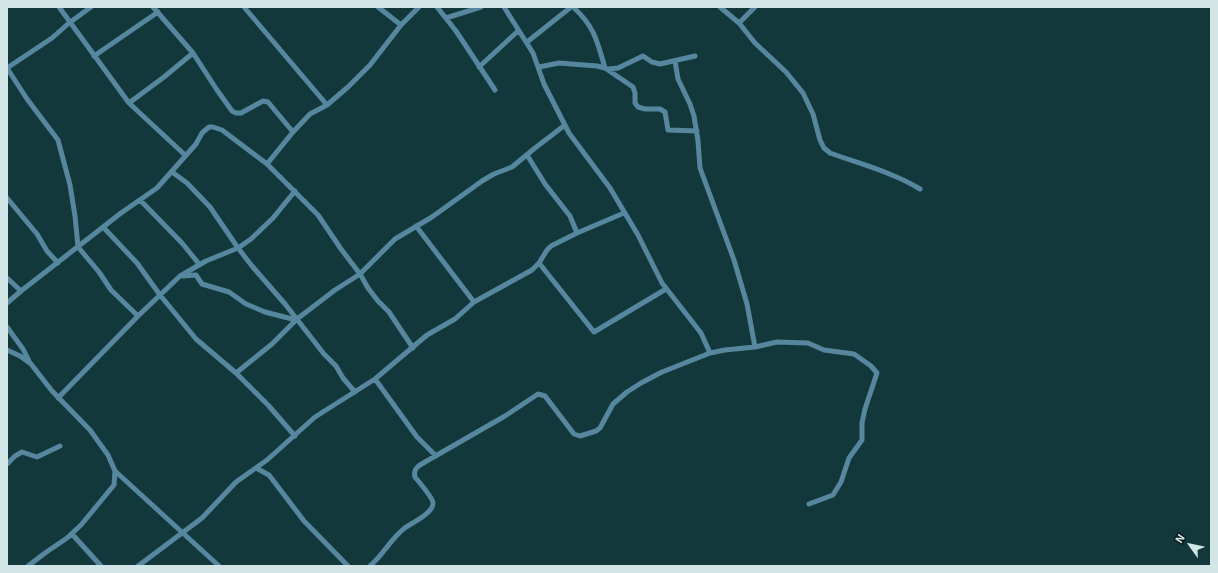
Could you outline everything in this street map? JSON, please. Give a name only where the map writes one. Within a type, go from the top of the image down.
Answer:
[{"type":"street","points":[[59,7],[69,23],[129,103],[186,155]]},
{"type":"street","points":[[91,7],[52,38],[7,68],[27,99],[58,140],[70,185],[78,247],[99,272],[111,290],[138,316]]},
{"type":"street","points":[[154,7],[193,54],[232,111],[240,113],[263,101],[268,102],[293,132]]},
{"type":"street","points":[[244,7],[327,105]]},
{"type":"street","points":[[378,7],[401,24]]},
{"type":"street","points":[[267,164],[293,132],[314,111],[327,105],[343,93],[370,65],[401,24],[419,7]]},
{"type":"street","points":[[437,7],[495,90]]},
{"type":"street","points":[[446,18],[481,7]]},
{"type":"street","points":[[504,7],[533,53],[544,84],[565,125],[578,146],[610,188],[666,290],[701,333],[710,353]]},
{"type":"street","points":[[527,42],[572,7],[589,24],[594,33],[607,69]]},
{"type":"street","points":[[720,7],[739,23],[755,43],[786,72],[803,93],[813,114],[820,140],[824,148],[830,153],[894,176],[920,190]]},
{"type":"street","points":[[739,23],[755,7]]},
{"type":"street","points":[[94,56],[158,12]]},
{"type":"street","points":[[479,67],[518,31]]},
{"type":"street","points":[[129,103],[193,54]]},
{"type":"street","points":[[607,69],[618,68],[643,56],[655,63],[665,64],[695,56]]},
{"type":"street","points":[[675,61],[678,79],[690,104],[697,131],[700,168],[734,260],[747,304],[755,347]]},
{"type":"street","points":[[539,67],[559,63],[597,66],[607,69],[633,87],[635,93],[635,103],[638,107],[645,109],[660,109],[665,112],[668,130],[697,131]]},
{"type":"street","points":[[236,373],[272,344],[296,320],[335,290],[360,274],[395,239],[485,179],[512,167],[565,125]]},
{"type":"street","points":[[7,303],[78,247],[157,188],[196,144],[202,133],[209,127],[213,127],[222,130],[267,164],[318,215],[360,274],[368,288],[389,312],[413,348]]},
{"type":"street","points":[[527,155],[545,184],[570,216],[577,233]]},
{"type":"street","points":[[172,172],[200,196],[222,223],[252,266],[285,304],[296,320],[336,366],[343,378],[356,392]]},
{"type":"street","points":[[58,398],[138,316],[180,276],[199,264],[238,248],[251,239],[262,229],[295,191]]},
{"type":"street","points":[[7,198],[38,234],[47,251],[58,263]]},
{"type":"street","points":[[140,200],[182,243],[199,264]]},
{"type":"street","points":[[138,566],[202,518],[236,482],[256,468],[325,410],[375,379],[427,335],[455,318],[474,302],[524,275],[539,263],[552,246],[577,233],[624,213]]},
{"type":"street","points":[[416,226],[474,302]]},
{"type":"street","points":[[104,228],[137,263],[160,295],[196,339],[236,373],[268,405],[295,436]]},
{"type":"street","points":[[539,263],[594,332],[666,290]]},
{"type":"street","points":[[180,276],[190,274],[196,275],[202,284],[229,292],[246,304],[265,312],[296,320]]},
{"type":"street","points":[[7,278],[21,291]]},
{"type":"street","points":[[7,327],[23,349],[30,364]]},
{"type":"street","points":[[370,566],[400,532],[424,516],[432,506],[433,500],[415,478],[414,473],[416,468],[505,416],[538,394],[545,396],[576,435],[580,436],[600,428],[613,404],[641,382],[710,353],[755,347],[777,342],[808,344],[824,350],[854,354],[871,366],[877,373],[865,409],[862,423],[862,440],[849,458],[841,482],[833,496],[809,504]]},
{"type":"street","points":[[7,350],[20,356],[30,364],[58,398],[90,430],[108,455],[115,471],[219,566]]},
{"type":"street","points":[[375,379],[417,437],[436,456]]},
{"type":"street","points":[[7,464],[15,456],[22,452],[37,457],[60,446]]},
{"type":"street","points":[[256,468],[269,475],[304,521],[348,566]]},
{"type":"street","points":[[28,566],[72,534],[82,524],[114,485],[115,471]]},
{"type":"street","points":[[72,534],[101,566]]}]
